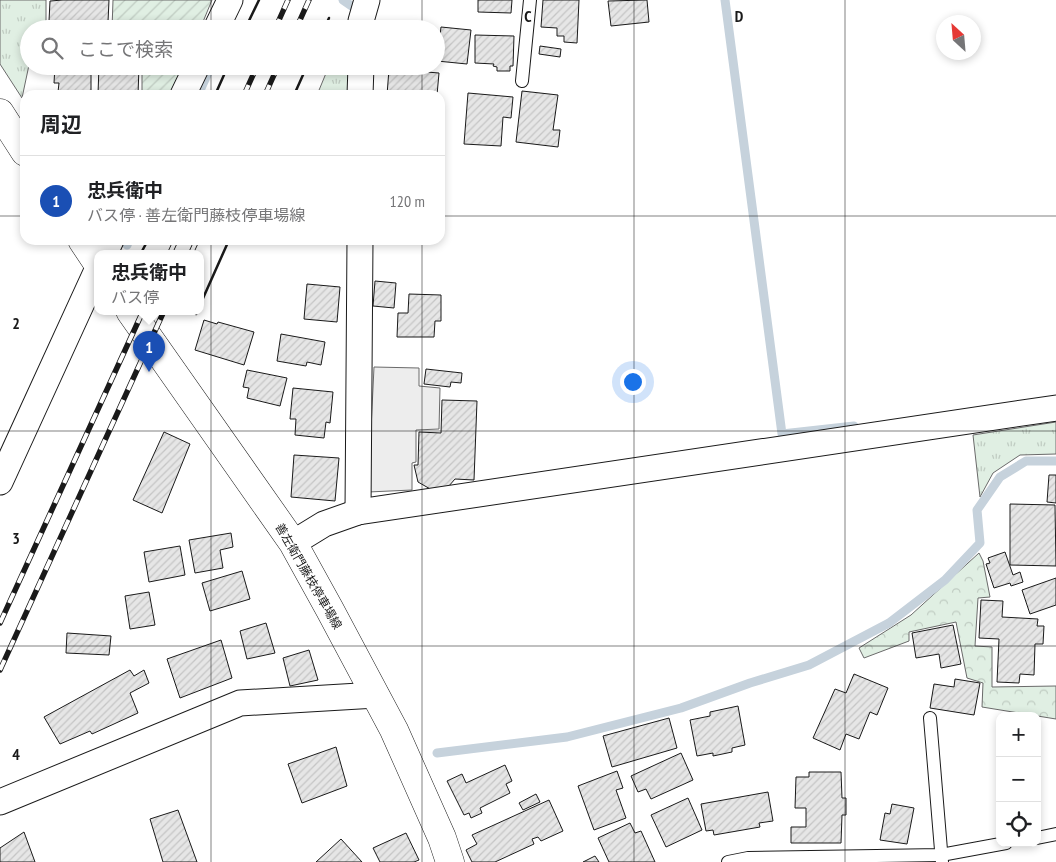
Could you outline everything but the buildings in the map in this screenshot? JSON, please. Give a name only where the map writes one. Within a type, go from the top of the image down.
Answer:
[{"type":"main road","points":[[0,113],[20,144]]},
{"type":"main road","points":[[85,245],[94,258]]},
{"type":"main road","name":"善左衛門藤枝停車場線","points":[[133,315],[293,543],[394,730],[442,838],[450,862]]},
{"type":"street","points":[[220,20],[230,0]]},
{"type":"street","points":[[361,20],[367,0]]},
{"type":"street","points":[[185,90],[193,75]]},
{"type":"street","points":[[360,90],[361,75]]},
{"type":"street","points":[[358,512],[360,245]]},
{"type":"street","points":[[0,482],[94,277]]},
{"type":"street","points":[[293,543],[324,524],[358,512],[1056,408]]},
{"type":"street","points":[[0,802],[240,703],[376,695]]},
{"type":"lane","points":[[522,81],[530,0]]},
{"type":"lane","points":[[930,718],[941,859]]},
{"type":"lane","points":[[1041,837],[1056,834]]},
{"type":"lane","points":[[728,862],[748,858],[941,859],[996,845]]},
{"type":"green space","points":[[0,0],[46,0],[46,20],[20,20],[20,75],[27,75],[24,90],[20,90],[20,95],[0,64]]},
{"type":"green space","points":[[113,0],[212,0],[204,20],[112,20]]},
{"type":"green space","points":[[142,75],[181,75],[175,90],[142,90]]},
{"type":"green space","points":[[325,75],[351,75],[350,90],[319,90]]},
{"type":"green space","points":[[1056,422],[1056,454],[1020,455],[993,473],[980,497],[973,435]]},
{"type":"green space","points":[[979,553],[983,561],[990,597],[978,598],[975,646],[992,647],[992,687],[1056,686],[1056,719],[1041,717],[1041,712],[1013,712],[982,707],[983,683],[967,678],[956,622],[909,632],[909,641],[864,658],[859,648],[911,615]]},
{"type":"shaded area","points":[[374,367],[419,368],[419,386],[440,388],[439,429],[416,430],[416,462],[412,463],[412,490],[368,492]]},
{"type":"waterway","points":[[343,0],[356,9]]},
{"type":"waterway","points":[[725,0],[782,434],[854,426]]},
{"type":"waterway","points":[[200,90],[207,75]]},
{"type":"waterway","points":[[437,753],[567,737],[681,708],[750,683],[809,665],[889,623],[945,580],[980,543],[977,510],[1000,477],[1026,461],[1056,461]]},
{"type":"railway","points":[[279,20],[288,0]]},
{"type":"railway","points":[[300,20],[309,0]]},
{"type":"railway","points":[[246,90],[253,75]]},
{"type":"railway","points":[[267,90],[274,75]]},
{"type":"railway","points":[[171,250],[174,245]]},
{"type":"railway","points":[[192,250],[195,245]]},
{"type":"railway","points":[[0,623],[141,315]]},
{"type":"railway","points":[[0,670],[162,315]]},
{"type":"wall","points":[[249,20],[259,0]]},
{"type":"wall","points":[[217,90],[224,75]]},
{"type":"wall","points":[[296,90],[303,75]]},
{"type":"wall","points":[[143,250],[145,245]]},
{"type":"wall","points":[[204,296],[227,245]]},
{"type":"place","name":"忠兵衛中","points":[[149,372]]}]
